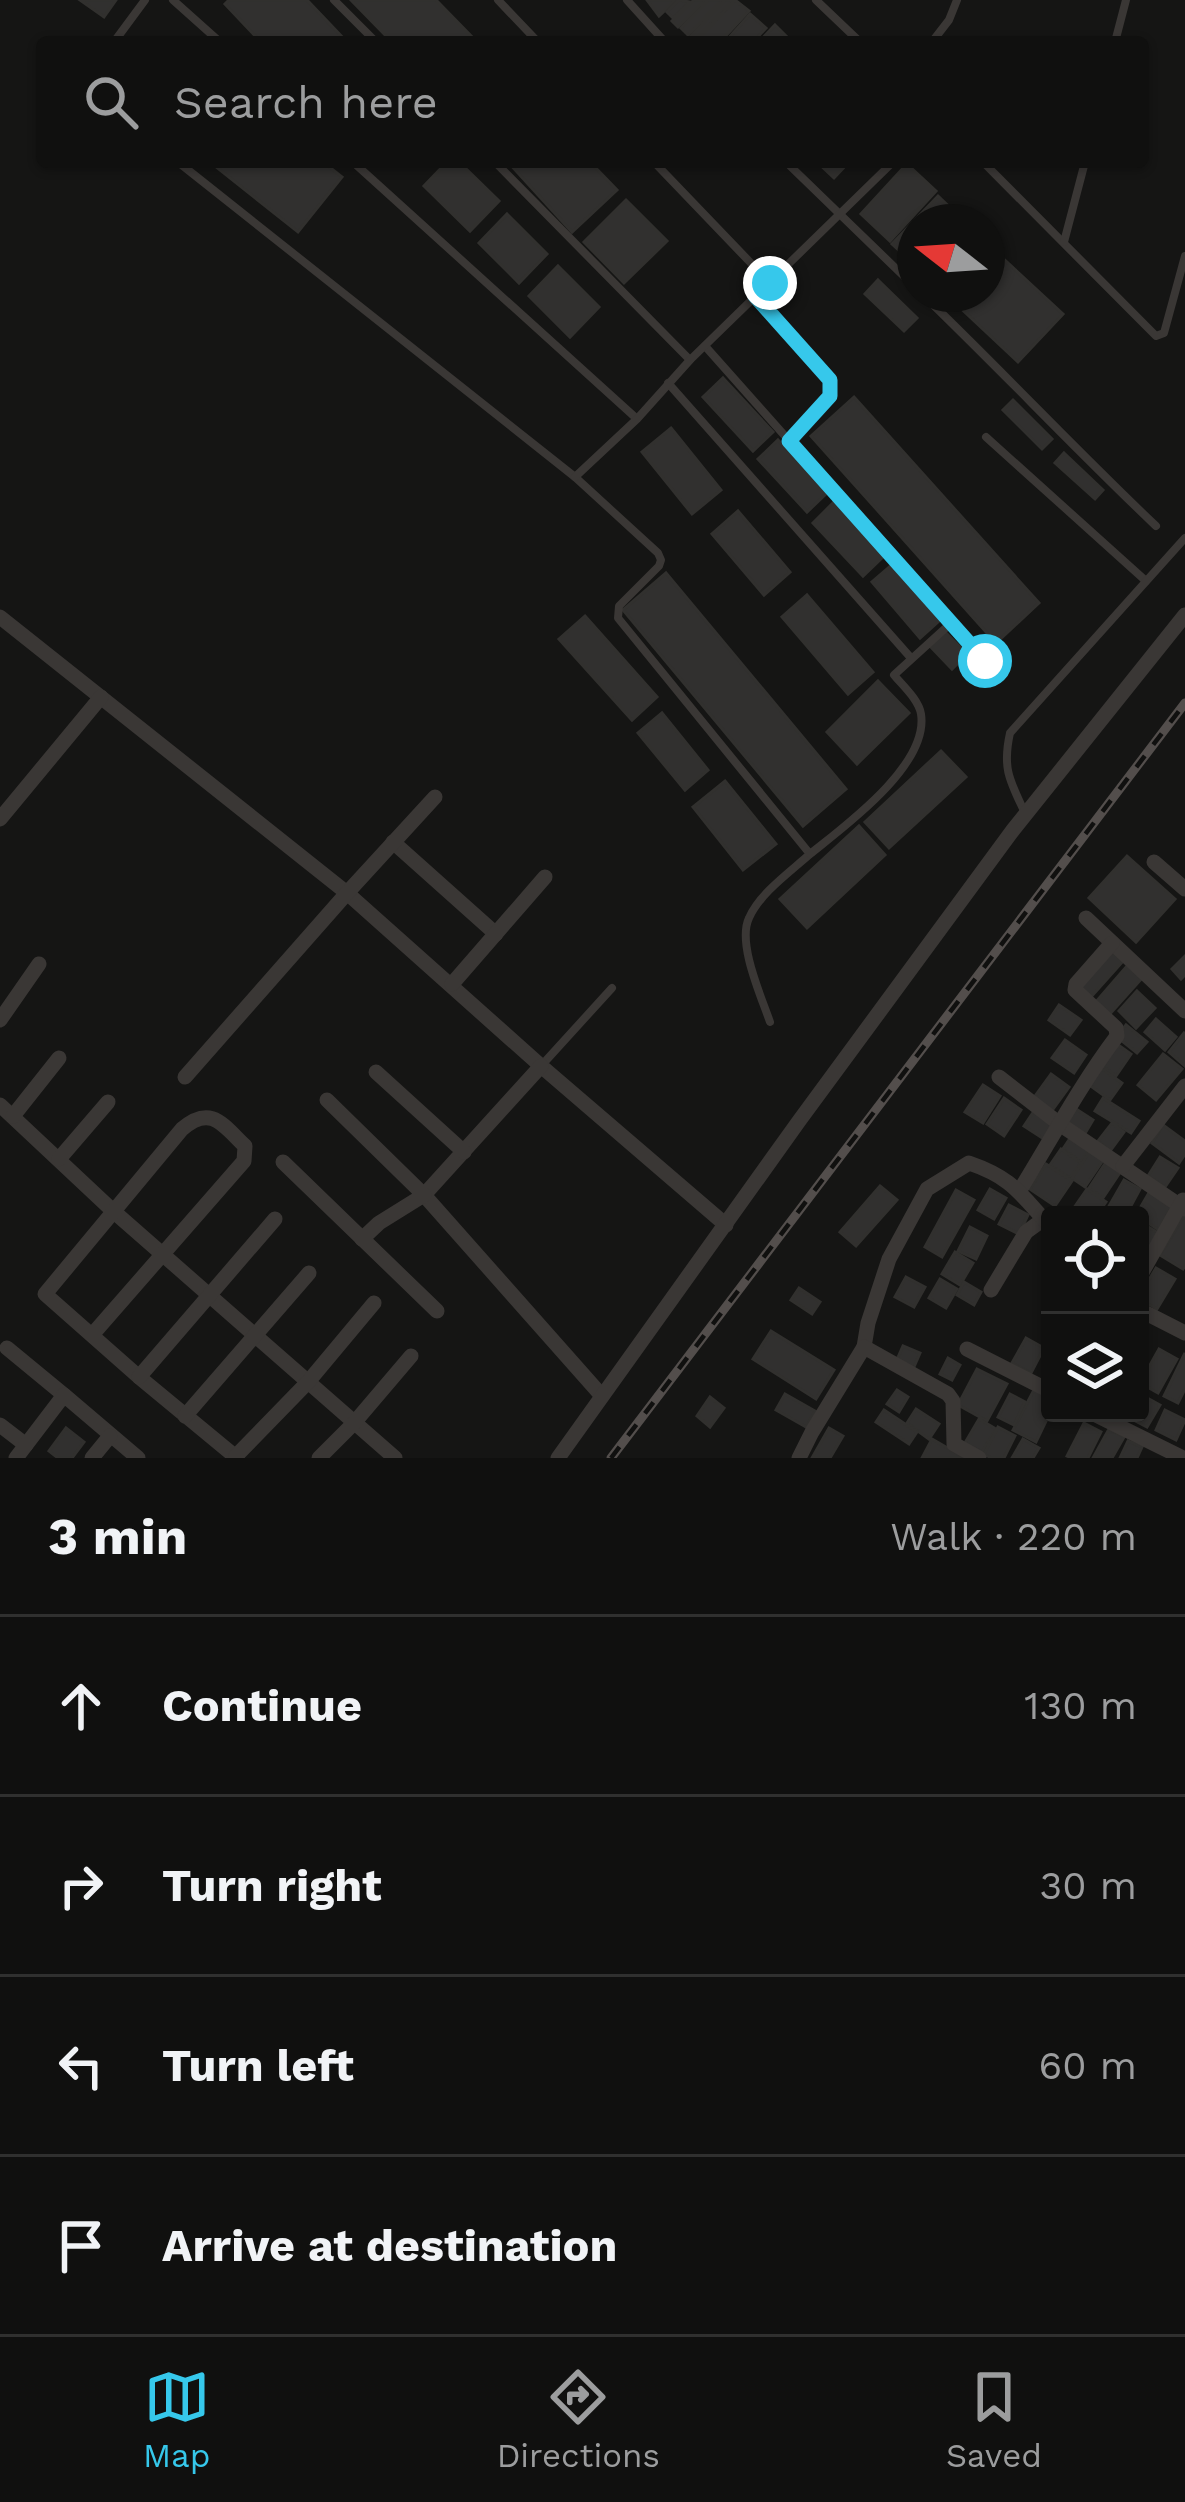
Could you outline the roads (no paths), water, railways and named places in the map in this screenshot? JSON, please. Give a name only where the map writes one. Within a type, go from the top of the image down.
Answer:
[{"type":"street","points":[[558,1458],[1025,814],[1185,616]]},
{"type":"street","points":[[1,617],[347,892],[726,1225]]},
{"type":"street","points":[[0,819],[101,698]]},
{"type":"street","points":[[185,1078],[435,797]]},
{"type":"street","points":[[393,842],[496,934]]},
{"type":"street","points":[[1154,862],[1185,890]]},
{"type":"street","points":[[452,984],[545,877]]},
{"type":"street","points":[[1086,918],[1185,1010]]},
{"type":"street","points":[[1020,1190],[1084,1081],[1117,1036],[1116,1028],[1075,990],[1112,943]]},
{"type":"street","points":[[0,1020],[39,964]]},
{"type":"street","points":[[59,1058],[6,1110],[162,1255],[395,1458]]},
{"type":"street","points":[[362,1239],[424,1195],[541,1066]]},
{"type":"street","points":[[376,1072],[464,1152]]},
{"type":"street","points":[[999,1077],[1060,1125],[1183,1204],[1149,1261]]},
{"type":"street","points":[[1123,1166],[1185,1085]]},
{"type":"street","points":[[327,1100],[424,1195],[602,1396]]},
{"type":"street","points":[[59,1159],[108,1102]]},
{"type":"street","points":[[92,1335],[244,1161],[245,1147],[219,1121],[205,1115],[182,1129],[45,1294],[139,1377],[236,1457],[374,1303]]},
{"type":"street","points":[[283,1162],[436,1311]]},
{"type":"street","points":[[799,1458],[864,1347],[889,1259],[926,1189],[969,1163],[996,1172],[1041,1215]]},
{"type":"street","points":[[139,1377],[275,1219]]},
{"type":"street","points":[[992,1290],[1026,1232],[1041,1225]]},
{"type":"street","points":[[185,1416],[309,1273]]},
{"type":"street","points":[[1148,1314],[1185,1333]]},
{"type":"street","points":[[864,1347],[948,1394],[953,1401],[955,1444],[979,1458]]},
{"type":"street","points":[[8,1348],[138,1458]]},
{"type":"street","points":[[967,1349],[1041,1386]]},
{"type":"street","points":[[319,1458],[411,1356]]},
{"type":"street","points":[[0,1425],[21,1452],[64,1395]]},
{"type":"street","points":[[1110,1422],[1181,1457]]},
{"type":"street","points":[[92,1458],[110,1436]]},
{"type":"lane","points":[[118,36],[145,0]]},
{"type":"lane","points":[[173,0],[213,36]]},
{"type":"lane","points":[[334,0],[370,36]]},
{"type":"lane","points":[[498,0],[532,36]]},
{"type":"lane","points":[[627,0],[660,36]]},
{"type":"lane","points":[[816,0],[854,36]]},
{"type":"lane","points":[[937,36],[956,0]]},
{"type":"lane","points":[[1117,36],[1126,0]]},
{"type":"lane","points":[[186,168],[575,477],[658,553],[659,566],[619,606],[618,618],[810,854]]},
{"type":"lane","points":[[359,168],[637,419]]},
{"type":"lane","points":[[501,168],[690,360]]},
{"type":"lane","points":[[660,168],[770,283]]},
{"type":"lane","points":[[792,168],[897,270]]},
{"type":"lane","points":[[575,477],[887,168]]},
{"type":"lane","points":[[988,168],[1160,337],[1185,256]]},
{"type":"lane","points":[[1064,243],[1083,168]]},
{"type":"lane","points":[[755,296],[830,380],[830,396],[789,441]]},
{"type":"lane","points":[[941,312],[1156,526]]},
{"type":"lane","points":[[705,346],[985,661]]},
{"type":"lane","points":[[668,383],[911,658]]},
{"type":"lane","points":[[986,436],[1146,581]]},
{"type":"lane","points":[[1025,814],[1006,774],[1010,733],[1185,538]]},
{"type":"lane","points":[[770,1022],[747,952],[748,918],[903,769],[914,750],[922,716],[894,675],[950,624]]},
{"type":"lane","points":[[541,1066],[611,988]]},
{"type":"railway","points":[[611,1458],[1185,703]]}]
